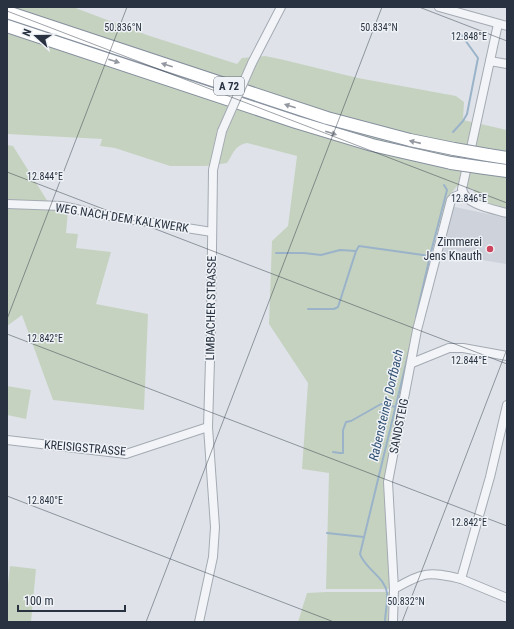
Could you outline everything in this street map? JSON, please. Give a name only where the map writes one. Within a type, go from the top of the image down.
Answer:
[{"type":"highway","name":"A 72","points":[[7,12],[327,118],[396,137],[507,158]]},
{"type":"highway","name":"A 72","points":[[7,26],[296,122],[365,143],[451,163],[507,171]]},
{"type":"street","name":"LIMBACHER STRASSE","points":[[199,622],[212,557],[215,527],[208,427],[211,327],[212,170],[222,131],[252,63],[281,7]]},
{"type":"street","points":[[438,7],[507,26]]},
{"type":"street","points":[[498,24],[463,184],[463,193],[466,198],[474,203],[507,213]]},
{"type":"street","points":[[490,61],[507,64]]},
{"type":"street","name":"SANDSTEIG","points":[[393,622],[394,589],[388,482],[412,363],[417,330],[448,206],[454,197],[463,193]]},
{"type":"street","name":"WEG NACH DEM KALKWERK","points":[[7,204],[62,206],[103,215],[212,232]]},
{"type":"street","points":[[412,363],[449,348],[463,348],[507,356]]},
{"type":"street","points":[[461,579],[490,477],[507,405]]},
{"type":"street","name":"KREISIGSTRASSE","points":[[7,440],[126,454],[208,427]]},
{"type":"street","points":[[394,589],[414,578],[429,573],[461,579],[507,598]]},
{"type":"shaded area","points":[[450,206],[507,218],[506,264],[439,253]]},
{"type":"green space","points":[[7,7],[73,7],[147,35],[237,64],[242,58],[265,56],[358,78],[456,96],[464,102],[463,120],[507,130],[507,209],[483,201],[473,189],[457,186],[447,199],[430,256],[387,485],[391,589],[326,589],[329,473],[302,469],[308,383],[269,324],[272,241],[288,226],[297,156],[247,143],[237,148],[227,163],[206,166],[170,166],[115,148],[100,146],[102,139],[7,134]]},
{"type":"green space","points":[[7,145],[13,146],[48,202],[7,201]]},
{"type":"green space","points":[[7,207],[68,210],[66,233],[78,234],[76,248],[111,252],[96,304],[148,314],[144,410],[53,400],[22,315],[7,326]]},
{"type":"green space","points":[[7,386],[31,390],[26,419],[7,415]]},
{"type":"green space","points":[[10,566],[36,569],[31,622],[7,622],[7,593]]},
{"type":"green space","points":[[389,592],[388,622],[298,622],[307,593]]},
{"type":"waterway","name":"Rabensteiner Dorfbach","points":[[453,132],[467,114],[478,58],[460,33]]},
{"type":"waterway","name":"Rabensteiner Dorfbach","points":[[416,317],[447,190],[444,185]]},
{"type":"waterway","points":[[308,309],[334,309],[338,307],[356,251],[359,246],[430,256]]},
{"type":"waterway","points":[[276,253],[304,253],[321,255],[340,250],[356,251]]},
{"type":"waterway","name":"Rabensteiner Dorfbach","points":[[385,622],[387,596],[385,587],[383,582],[366,564],[360,554],[410,347]]},
{"type":"waterway","points":[[333,452],[343,453],[343,430],[346,422],[351,421],[381,404],[396,407]]},
{"type":"waterway","points":[[327,533],[364,537]]},
{"type":"place","name":"Zimmerei Jens Knauth","points":[[490,249]]}]
